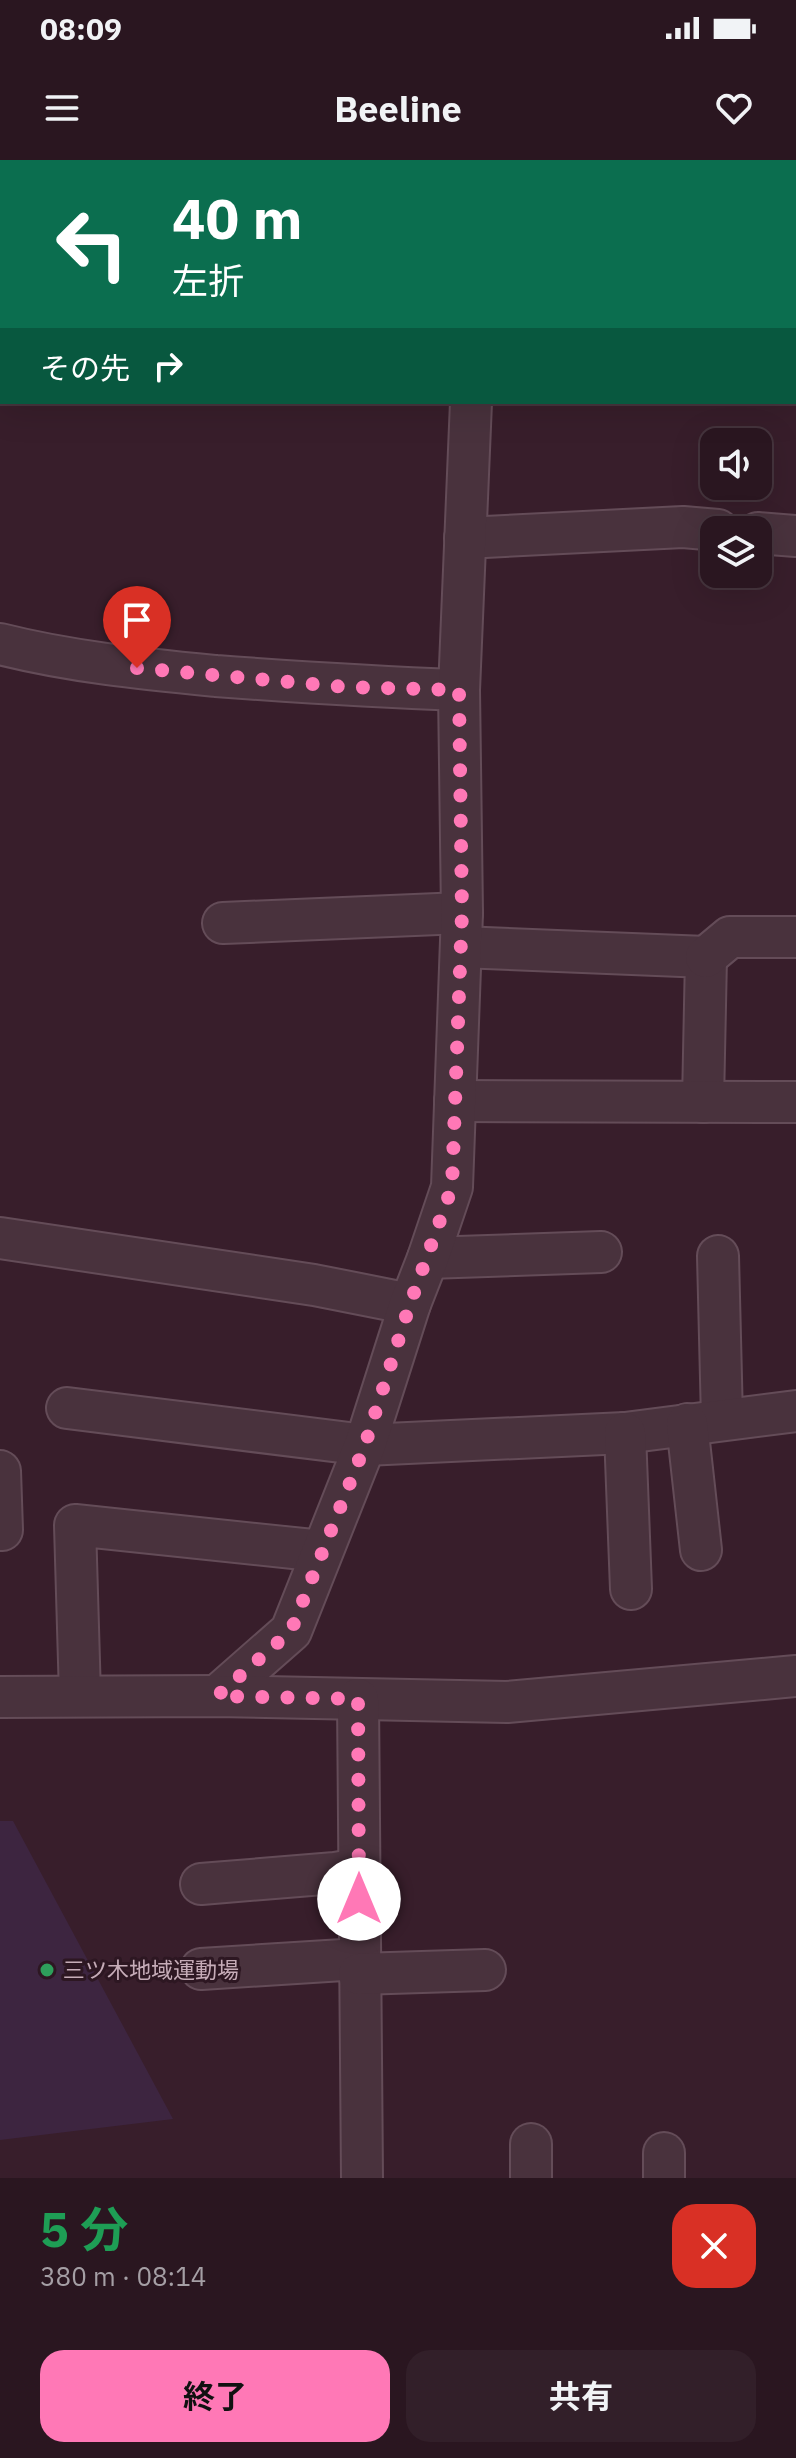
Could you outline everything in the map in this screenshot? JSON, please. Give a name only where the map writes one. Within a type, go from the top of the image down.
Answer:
[{"type":"street","points":[[217,1696],[291,1631],[365,1445],[410,1304],[452,1187],[461,930],[459,690],[471,404]]},
{"type":"street","points":[[465,538],[700,528]]},
{"type":"street","points":[[772,534],[796,536]]},
{"type":"street","points":[[0,644],[86,661],[162,671],[345,687],[459,690]]},
{"type":"street","points":[[223,923],[461,930],[706,957],[730,937],[796,937]]},
{"type":"street","points":[[703,1102],[706,957]]},
{"type":"street","points":[[455,1101],[796,1102]]},
{"type":"street","points":[[0,1238],[314,1285],[410,1304]]},
{"type":"street","points":[[428,1258],[531,1271],[601,1252]]},
{"type":"street","points":[[701,1550],[704,1422],[718,1256]]},
{"type":"street","points":[[67,1408],[365,1445],[625,1433],[796,1411]]},
{"type":"street","points":[[625,1433],[631,1589]]},
{"type":"street","points":[[0,1471],[2,1530]]},
{"type":"street","points":[[80,1696],[75,1525],[322,1551]]},
{"type":"street","points":[[0,1697],[217,1696],[507,1702],[796,1676]]},
{"type":"street","points":[[358,1699],[362,2178]]},
{"type":"street","points":[[201,1884],[359,1869]]},
{"type":"street","points":[[220,1959],[485,1970]]},
{"type":"shaded area","name":"三ツ木地域運動場","points":[[0,1821],[13,1821],[173,2119],[0,2140]]},
{"type":"place","name":"三ツ木地域運動場","points":[[47,1970]]},
{"type":"route","points":[[137,668],[345,687],[459,690],[462,913],[452,1187],[410,1304],[365,1445],[291,1631],[217,1696],[358,1699],[359,1899]]}]
